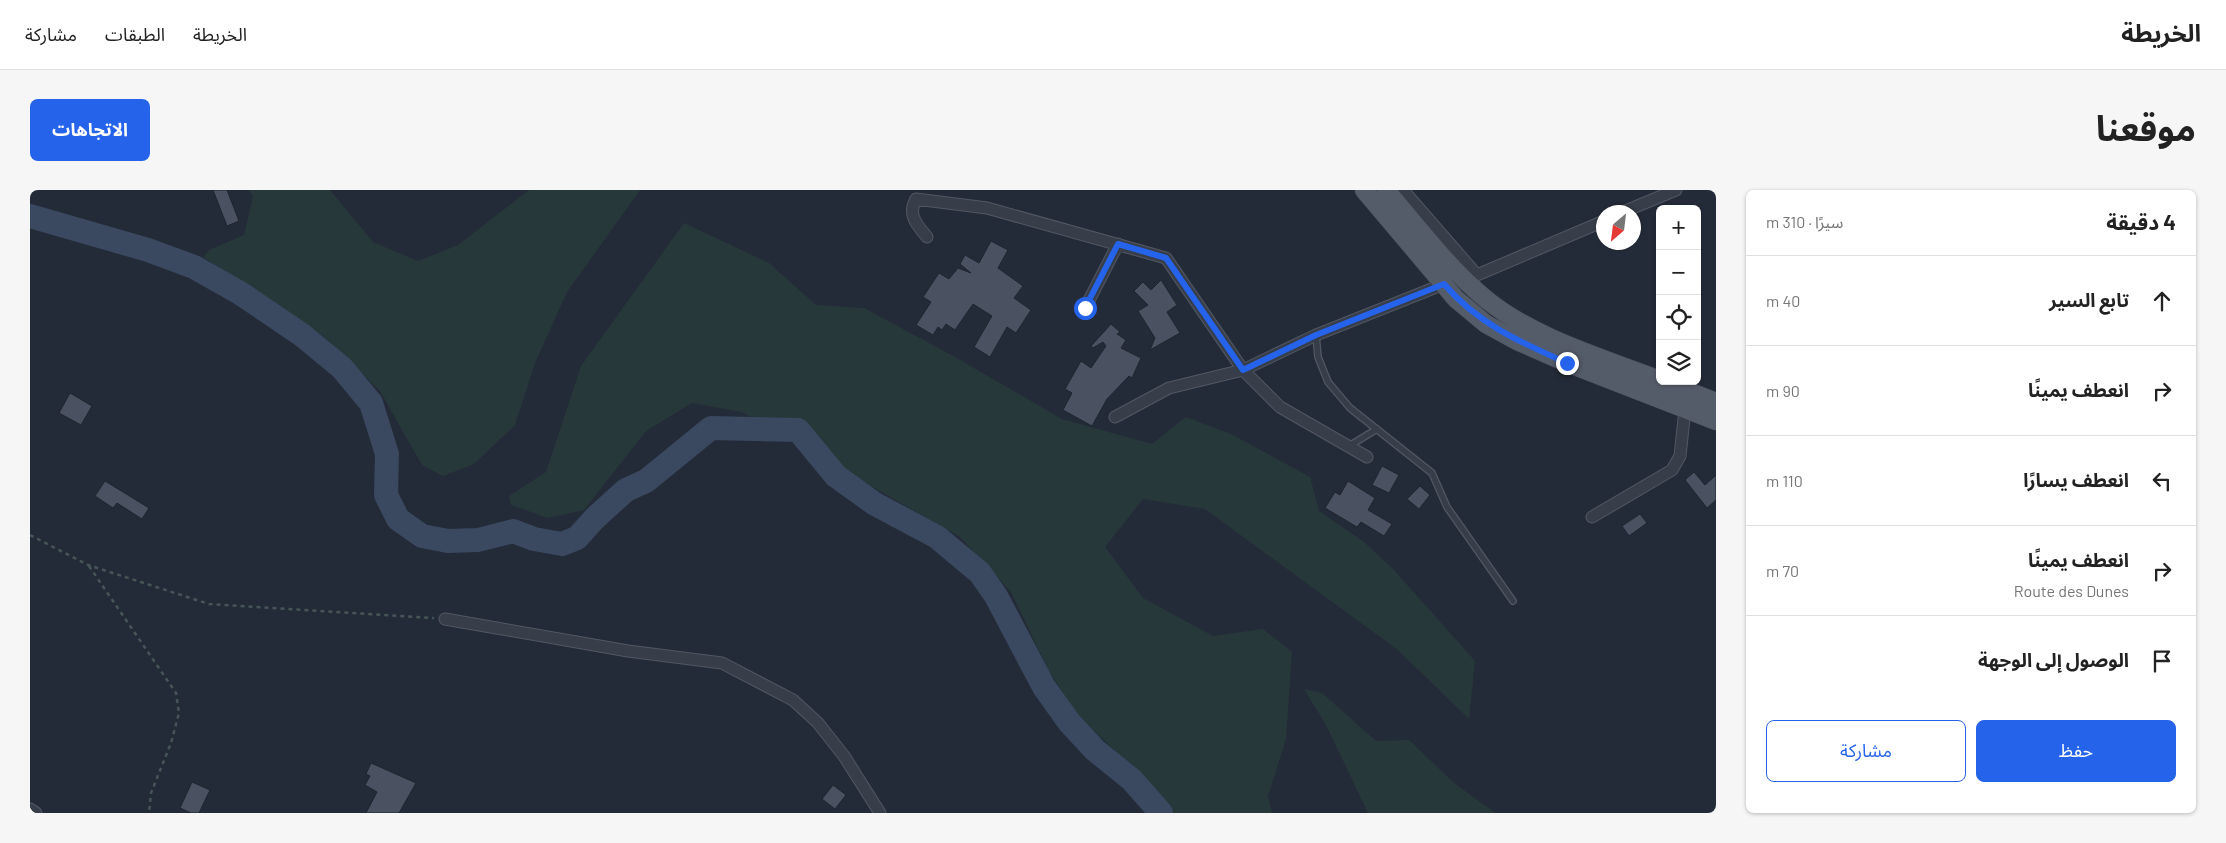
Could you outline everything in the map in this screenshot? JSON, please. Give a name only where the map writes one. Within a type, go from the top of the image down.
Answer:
[{"type":"main road","points":[[1364,190],[1456,299],[1486,324],[1517,341],[1567,363],[1716,421]]},
{"type":"main road","points":[[1386,190],[1466,281],[1488,301],[1524,325],[1656,379]]},
{"type":"main road","points":[[1671,385],[1716,402]]},
{"type":"street","points":[[1403,190],[1477,275],[1596,224]]},
{"type":"street","points":[[1640,205],[1676,190]]},
{"type":"street","points":[[927,237],[914,221],[911,208],[914,195],[987,208],[1166,258],[1243,370],[1280,407],[1367,457]]},
{"type":"street","points":[[1085,308],[1118,244]]},
{"type":"street","points":[[1115,417],[1169,388],[1243,370],[1316,335],[1444,284]]},
{"type":"street","points":[[1592,516],[1672,470],[1680,456],[1685,409]]},
{"type":"street","points":[[445,619],[628,651],[722,663],[793,700],[818,723],[844,756],[880,813]]},
{"type":"street","points":[[30,809],[36,813]]},
{"type":"lane","points":[[1316,335],[1318,357],[1328,382],[1350,408],[1432,473],[1447,507],[1513,601]]},
{"type":"lane","points":[[1348,447],[1377,429]]},
{"type":"path","points":[[30,535],[88,565],[209,604],[445,619]]},
{"type":"path","points":[[88,565],[176,693],[180,713],[171,744],[151,793],[149,813]]},
{"type":"shaded area","points":[[249,190],[330,190],[373,242],[418,261],[458,245],[529,190],[640,190],[567,292],[535,363],[515,425],[474,464],[443,476],[422,465],[380,391],[322,335],[203,257],[209,250],[244,235],[253,197]]},
{"type":"shaded area","points":[[684,223],[769,263],[816,305],[864,308],[955,357],[1062,419],[1152,444],[1186,417],[1231,434],[1310,477],[1319,511],[1364,542],[1393,569],[1475,661],[1469,719],[1398,650],[1205,509],[1143,499],[1105,547],[1143,598],[1213,636],[1263,629],[1292,652],[1286,739],[1268,796],[1272,813],[1173,813],[1145,780],[1076,713],[1048,669],[1011,592],[960,537],[742,412],[692,403],[646,431],[584,510],[548,518],[511,505],[509,496],[546,472],[581,366]]},
{"type":"shaded area","points":[[1304,689],[1322,693],[1376,741],[1409,740],[1453,782],[1495,813],[1368,813],[1327,727]]},
{"type":"building","points":[[213,190],[227,190],[239,221],[227,226]]},
{"type":"building","points":[[991,241],[1008,250],[998,268],[1023,286],[1014,298],[1031,310],[1016,333],[1007,327],[990,357],[974,347],[992,316],[973,304],[955,330],[946,324],[942,330],[938,327],[933,335],[916,325],[931,302],[923,297],[939,273],[949,279],[958,268],[971,273],[960,264],[965,255],[979,263]]},
{"type":"building","points":[[1161,280],[1177,305],[1167,312],[1180,333],[1150,350],[1155,338],[1138,311],[1148,305],[1134,291],[1143,282],[1151,290]]},
{"type":"building","points":[[1111,324],[1120,332],[1117,334],[1126,340],[1121,348],[1141,358],[1132,378],[1129,376],[1107,399],[1092,426],[1063,410],[1072,393],[1065,389],[1081,361],[1091,368],[1106,346],[1103,342],[1093,348],[1091,346]]},
{"type":"building","points":[[70,393],[92,406],[81,425],[59,413]]},
{"type":"building","points":[[1382,466],[1399,475],[1389,493],[1372,485]]},
{"type":"building","points":[[1694,472],[1705,485],[1716,475],[1716,500],[1707,508],[1685,480]]},
{"type":"building","points":[[105,481],[149,508],[142,519],[117,503],[113,508],[95,496]]},
{"type":"building","points":[[1348,481],[1375,498],[1368,510],[1392,524],[1384,536],[1361,522],[1357,527],[1325,508],[1335,492],[1340,495]]},
{"type":"building","points":[[1420,486],[1430,495],[1419,509],[1407,499]]},
{"type":"building","points":[[1640,514],[1647,523],[1629,536],[1622,526]]},
{"type":"building","points":[[371,763],[416,783],[399,813],[366,813],[377,792],[365,785],[370,776],[366,774]]},
{"type":"building","points":[[192,782],[210,790],[199,813],[191,813],[180,808]]},
{"type":"building","points":[[833,785],[846,795],[835,809],[822,799]]},
{"type":"waterway","points":[[30,216],[148,250],[194,267],[240,293],[302,335],[342,368],[371,403],[387,454],[386,495],[398,519],[422,536],[448,541],[478,540],[513,531],[534,539],[562,544],[577,538],[595,518],[626,490],[646,481],[711,428],[798,430],[836,476],[875,504],[937,537],[980,573],[996,596],[1044,687],[1069,722],[1095,750],[1132,780],[1161,813]]},
{"type":"route","points":[[1085,308],[1118,244],[1166,258],[1243,370],[1316,335],[1444,284],[1456,299],[1486,324],[1517,341],[1567,363]]}]
